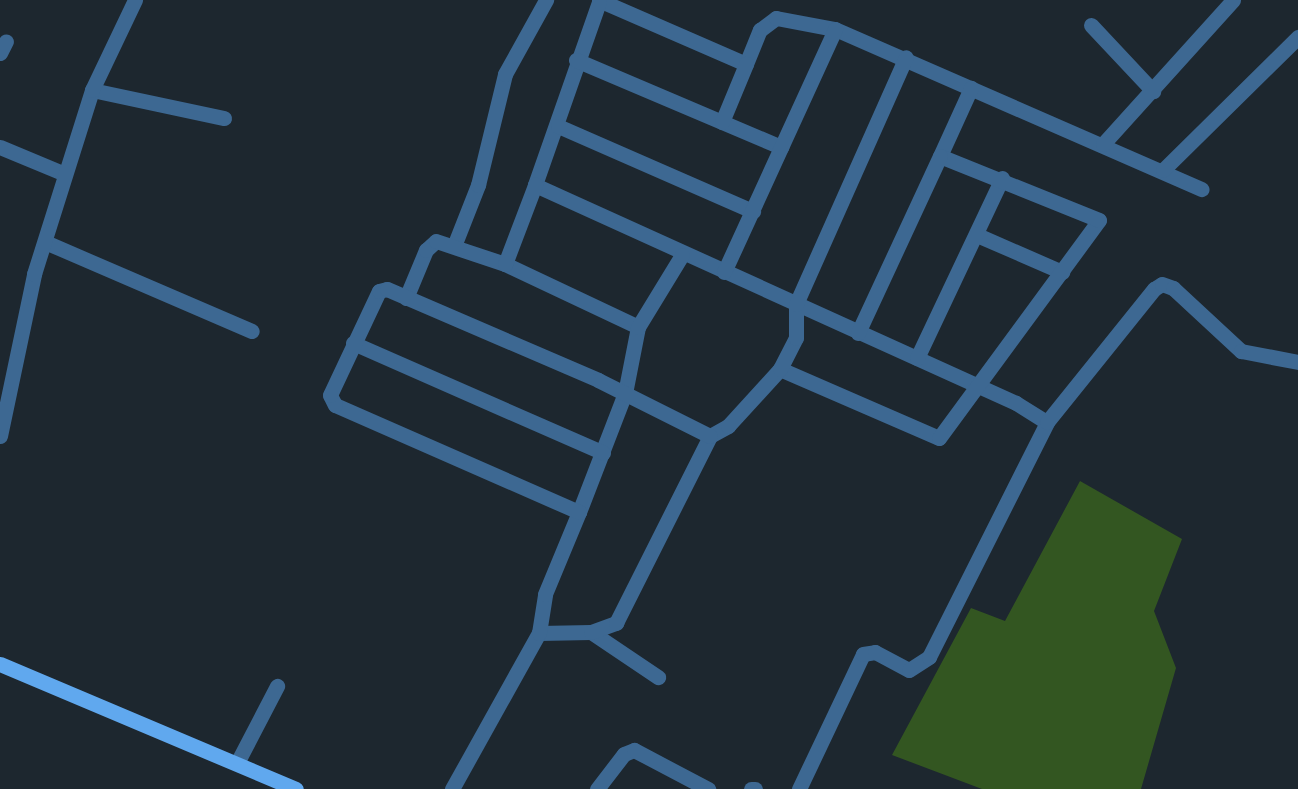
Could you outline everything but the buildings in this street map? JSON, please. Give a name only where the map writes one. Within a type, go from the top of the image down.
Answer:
[{"type":"main road","points":[[0,664],[296,789]]},
{"type":"street","points":[[0,436],[34,274],[92,90],[135,0]]},
{"type":"street","points":[[454,246],[477,185],[506,74],[546,0]]},
{"type":"street","points":[[1102,144],[1153,91],[1233,0]]},
{"type":"street","points":[[505,264],[558,126],[576,60],[599,1],[636,6],[746,64]]},
{"type":"street","points":[[722,122],[760,30],[776,18],[835,29],[906,57],[971,88],[1202,189]]},
{"type":"street","points":[[1091,26],[1153,91]]},
{"type":"street","points":[[724,272],[835,29]]},
{"type":"street","points":[[1163,170],[1298,37]]},
{"type":"street","points":[[539,633],[591,632],[612,627],[622,615],[710,436],[728,426],[780,369],[796,338],[796,304],[906,57]]},
{"type":"street","points":[[576,60],[781,147]]},
{"type":"street","points":[[858,333],[971,88]]},
{"type":"street","points":[[92,90],[224,118]]},
{"type":"street","points":[[558,126],[753,211]]},
{"type":"street","points":[[0,147],[65,174]]},
{"type":"street","points":[[780,369],[933,438],[942,436],[974,385],[1097,224],[1096,216],[940,156]]},
{"type":"street","points":[[917,358],[1002,178]]},
{"type":"street","points":[[535,186],[682,255],[917,358],[1047,422]]},
{"type":"street","points":[[977,235],[1062,272]]},
{"type":"street","points":[[45,242],[252,331]]},
{"type":"street","points":[[406,298],[431,244],[454,246],[505,264],[638,327]]},
{"type":"street","points":[[452,789],[539,633],[545,594],[625,393],[638,327],[682,255]]},
{"type":"street","points":[[799,789],[863,654],[875,652],[909,669],[928,657],[1047,422],[1162,284],[1173,288],[1241,351],[1298,362]]},
{"type":"street","points":[[579,512],[335,405],[330,395],[379,291],[406,298],[625,393],[710,436]]},
{"type":"street","points":[[353,343],[603,453]]},
{"type":"street","points":[[591,632],[658,677]]},
{"type":"street","points":[[237,763],[277,686]]},
{"type":"street","points":[[597,789],[624,754],[634,750],[708,789]]},
{"type":"green space","points":[[1080,481],[1182,539],[1154,611],[1176,668],[1141,789],[982,789],[892,755],[971,608],[1005,621]]}]
